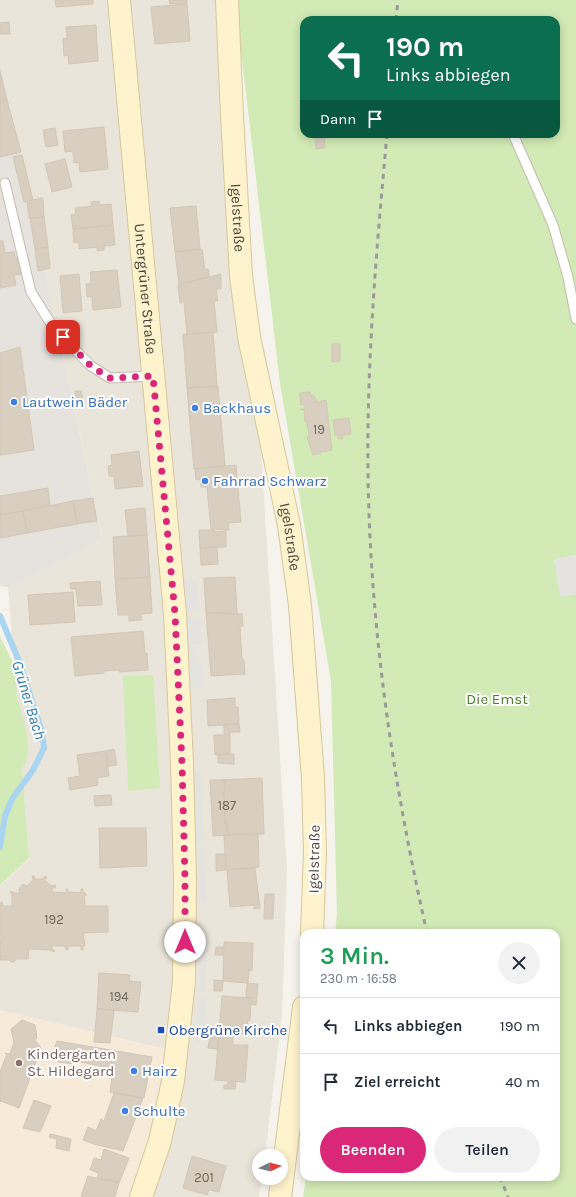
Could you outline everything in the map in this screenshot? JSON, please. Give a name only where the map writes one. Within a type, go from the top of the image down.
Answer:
[{"type":"main road","name":"Untergrüner Straße","points":[[119,0],[175,614],[185,879],[184,981],[173,1081],[160,1141],[141,1197]]},
{"type":"main road","name":"Igelstraße","points":[[227,0],[241,276],[249,337],[289,525],[300,604],[313,778],[315,853],[312,929]]},
{"type":"main road","points":[[280,1197],[300,1039]]},
{"type":"lane","points":[[515,138],[553,225],[568,277],[576,319]]},
{"type":"lane","points":[[5,183],[31,292],[53,327],[91,366],[110,378],[153,376]]},
{"type":"shaded area","points":[[0,0],[233,0],[287,869],[282,1015],[266,1149],[252,1149],[252,1185],[261,1185],[259,1197],[143,1197],[165,1049],[0,1010],[0,886],[29,859],[8,587],[102,538],[0,60]]},
{"type":"shaded area","points":[[0,60],[102,539],[8,587],[0,586]]},
{"type":"shaded area","points":[[576,555],[576,594],[560,597],[554,559]]},
{"type":"shaded area","points":[[197,579],[200,610],[185,612],[183,580]]},
{"type":"shaded area","points":[[201,617],[202,644],[187,645],[186,618]]},
{"type":"shaded area","points":[[187,647],[195,647],[196,664],[203,664],[204,687],[189,689]]},
{"type":"shaded area","points":[[201,771],[204,841],[196,842],[193,772]]},
{"type":"shaded area","points":[[204,847],[206,901],[198,902],[197,848]]},
{"type":"shaded area","points":[[207,940],[206,992],[199,993],[199,941]]},
{"type":"shaded area","points":[[207,998],[200,1045],[195,1044],[199,999]]},
{"type":"shaded area","points":[[0,1010],[165,1049],[143,1197],[0,1197]]},
{"type":"green space","name":"Die Emst","points":[[235,0],[576,0],[576,555],[554,560],[566,596],[576,594],[576,1197],[303,1197],[305,1181],[560,1181],[560,929],[335,929],[337,914],[331,681],[280,383]]},
{"type":"green space","points":[[0,637],[15,666],[17,698],[26,728],[28,743],[28,755],[25,765],[22,768],[29,858],[0,885]]},
{"type":"green space","points":[[153,675],[160,788],[128,791],[123,676]]},
{"type":"building","points":[[55,0],[93,0],[93,4],[56,7]]},
{"type":"building","points":[[169,0],[187,0],[187,3],[170,4]]},
{"type":"building","points":[[187,4],[190,41],[155,44],[151,7]]},
{"type":"building","points":[[9,22],[10,34],[0,34],[0,23]]},
{"type":"building","points":[[96,25],[98,61],[69,64],[68,55],[64,56],[63,39],[67,38],[66,27]]},
{"type":"building","points":[[0,71],[7,100],[0,102]]},
{"type":"building","points":[[7,100],[21,152],[0,157],[0,102]]},
{"type":"building","points":[[104,127],[108,169],[80,172],[79,162],[74,163],[73,151],[65,152],[63,131]]},
{"type":"building","points":[[55,128],[58,145],[46,147],[43,130]]},
{"type":"building","points":[[315,138],[324,138],[325,148],[316,149]]},
{"type":"building","points":[[22,155],[33,200],[24,202],[13,157]]},
{"type":"building","points":[[65,159],[72,187],[52,192],[45,164]]},
{"type":"building","points":[[43,198],[44,217],[29,218],[27,201]]},
{"type":"building","points":[[99,201],[100,205],[111,204],[113,225],[73,229],[71,215],[76,214],[75,208],[92,206],[91,202]]},
{"type":"building","points":[[196,206],[200,249],[175,252],[170,208]]},
{"type":"building","points":[[44,217],[48,247],[35,249],[30,218]]},
{"type":"building","points":[[113,225],[115,245],[104,246],[104,250],[97,251],[97,247],[79,249],[79,242],[74,243],[73,229]]},
{"type":"building","points":[[0,241],[3,241],[5,253],[14,252],[15,258],[18,257],[21,274],[14,275],[16,285],[0,288]]},
{"type":"building","points":[[48,247],[50,268],[38,271],[35,249]]},
{"type":"building","points":[[202,249],[205,270],[208,269],[209,277],[179,284],[175,252]]},
{"type":"building","points":[[117,270],[121,307],[93,310],[92,297],[87,297],[86,284],[91,284],[90,272]]},
{"type":"building","points":[[79,274],[82,311],[63,313],[60,276]]},
{"type":"building","points":[[221,274],[221,289],[216,289],[218,301],[214,301],[217,332],[183,335],[187,334],[184,302],[180,303],[178,285]]},
{"type":"building","points":[[213,332],[217,386],[187,388],[183,335]]},
{"type":"building","points":[[332,344],[340,344],[340,361],[332,362]]},
{"type":"building","name":"Lautwein Bäder","points":[[20,347],[34,450],[0,455],[0,353]]},
{"type":"building","points":[[218,386],[225,466],[194,469],[187,388]]},
{"type":"building","points":[[75,391],[81,391],[83,398],[76,399]]},
{"type":"building","points":[[310,392],[310,395],[313,395],[318,402],[326,400],[332,450],[313,455],[307,437],[309,436],[307,422],[305,422],[304,410],[300,409],[305,409],[305,404],[301,405],[300,393]]},
{"type":"building","points":[[349,418],[351,434],[342,435],[343,439],[338,439],[338,435],[335,435],[333,420]]},
{"type":"building","points":[[139,451],[143,486],[115,489],[114,476],[109,476],[108,466],[112,465],[111,455]]},
{"type":"building","points":[[236,465],[241,522],[228,523],[229,530],[211,529],[207,487],[201,487],[200,479],[196,480],[195,469]]},
{"type":"building","points":[[48,488],[50,506],[0,515],[0,496]]},
{"type":"building","points":[[93,498],[97,521],[77,524],[73,501]]},
{"type":"building","points":[[73,501],[77,524],[27,533],[23,511]]},
{"type":"building","points":[[145,508],[147,535],[128,536],[125,510]]},
{"type":"building","points":[[23,511],[27,533],[0,538],[0,515]]},
{"type":"building","points":[[199,530],[214,530],[214,532],[226,531],[226,547],[200,548]]},
{"type":"building","points":[[147,535],[150,577],[115,579],[113,537]]},
{"type":"building","points":[[217,547],[218,564],[201,565],[200,548]]},
{"type":"building","points":[[150,577],[152,613],[141,614],[142,620],[129,621],[129,615],[118,615],[115,579]]},
{"type":"building","points":[[235,577],[237,614],[206,613],[204,578]]},
{"type":"building","points":[[100,581],[102,605],[78,606],[76,589],[71,589],[70,583]]},
{"type":"building","points":[[73,592],[75,622],[30,625],[28,595]]},
{"type":"building","points":[[206,613],[242,614],[243,626],[240,626],[242,660],[244,660],[245,674],[211,676]]},
{"type":"building","points":[[143,631],[148,670],[119,672],[119,670],[104,671],[104,673],[75,676],[71,637]]},
{"type":"building","points":[[235,698],[235,707],[238,707],[239,724],[208,726],[207,700]]},
{"type":"building","points":[[239,724],[240,732],[230,732],[230,735],[224,735],[224,725]]},
{"type":"building","points":[[214,735],[230,735],[230,754],[215,755]]},
{"type":"building","points":[[114,749],[117,765],[108,766],[106,751]]},
{"type":"building","points":[[106,751],[109,776],[97,778],[98,785],[70,790],[68,778],[80,776],[77,755]]},
{"type":"building","points":[[234,754],[234,764],[218,763],[218,755]]},
{"type":"building","points":[[262,778],[264,834],[228,835],[227,823],[223,824],[225,823],[224,793],[222,793],[225,792],[225,780],[221,780]]},
{"type":"building","points":[[210,780],[225,780],[225,792],[222,793],[224,793],[225,823],[223,824],[227,823],[228,835],[213,836]]},
{"type":"building","points":[[111,795],[112,805],[95,806],[94,796]]},
{"type":"building","points":[[99,828],[146,828],[147,866],[100,868]]},
{"type":"building","points":[[258,834],[259,867],[226,870],[224,835]]},
{"type":"building","points":[[216,854],[225,854],[226,870],[216,871]]},
{"type":"building","points":[[255,868],[260,908],[254,909],[254,905],[230,907],[227,870]]},
{"type":"building","points":[[32,876],[34,876],[35,879],[43,879],[45,876],[47,877],[45,880],[51,886],[55,885],[56,887],[52,888],[52,892],[66,893],[66,889],[68,889],[68,892],[81,893],[81,889],[83,889],[83,892],[86,895],[84,897],[85,906],[108,906],[108,932],[83,933],[85,946],[83,946],[83,950],[81,950],[81,946],[68,946],[68,950],[66,950],[65,946],[52,946],[55,951],[53,952],[50,950],[29,949],[28,959],[16,959],[14,962],[9,960],[0,960],[0,903],[2,902],[3,906],[12,906],[12,895],[10,892],[19,893],[19,889],[23,884],[27,886],[33,880]]},
{"type":"building","points":[[265,894],[274,894],[273,919],[264,919]]},
{"type":"building","points":[[224,942],[253,943],[252,971],[249,970],[248,983],[223,981]]},
{"type":"building","points":[[216,947],[223,947],[223,955],[215,955]]},
{"type":"building","points":[[99,973],[130,975],[129,981],[141,982],[138,1012],[97,1009]]},
{"type":"building","points":[[214,980],[223,981],[222,991],[214,991]]},
{"type":"building","points":[[247,983],[258,984],[256,1005],[251,1004],[251,998],[246,997]]},
{"type":"building","points":[[222,996],[251,998],[250,1021],[248,1020],[246,1034],[219,1032]]},
{"type":"building","points":[[97,1009],[114,1010],[110,1043],[94,1042]]},
{"type":"building","name":"Kindergarten St. Hildegard","points":[[22,1020],[35,1025],[37,1038],[35,1040],[41,1048],[19,1108],[1,1101],[0,1102],[0,1072],[7,1054],[5,1053],[10,1054],[14,1042],[11,1029]]},
{"type":"building","points":[[211,1031],[219,1032],[219,1036],[210,1036]]},
{"type":"building","points":[[219,1032],[233,1033],[233,1045],[248,1045],[245,1082],[215,1080]]},
{"type":"building","points":[[210,1036],[219,1036],[218,1049],[208,1048]]},
{"type":"building","points":[[57,1041],[152,1057],[144,1098],[110,1092],[112,1077],[108,1076],[110,1068],[75,1061],[75,1064],[58,1062],[60,1050],[54,1049]]},
{"type":"building","points":[[228,1081],[236,1081],[235,1089],[224,1089],[224,1085],[228,1085]]},
{"type":"building","points":[[114,1093],[143,1098],[123,1151],[83,1140],[88,1127],[96,1131],[101,1119],[104,1121]]},
{"type":"building","points":[[34,1100],[51,1106],[40,1132],[23,1128]]},
{"type":"building","points":[[50,1134],[71,1139],[69,1151],[56,1148],[57,1139],[49,1137]]},
{"type":"building","points":[[104,1149],[129,1158],[119,1183],[107,1179],[107,1181],[97,1178],[99,1173],[90,1170],[94,1158],[101,1160]]},
{"type":"building","points":[[192,1156],[226,1166],[219,1192],[209,1190],[207,1195],[183,1188]]},
{"type":"building","points":[[88,1176],[107,1181],[107,1179],[119,1183],[115,1197],[81,1196]]},
{"type":"waterway","name":"Grüner Bach","points":[[0,616],[19,661],[42,732],[44,748],[33,770],[12,799],[5,816],[0,847]]},
{"type":"railway","points":[[396,16],[398,0]]},
{"type":"railway","points":[[387,138],[374,283],[370,358],[368,495],[371,559],[376,622],[392,747],[402,809],[426,929]]},
{"type":"railway","points":[[502,1181],[508,1197]]},
{"type":"place","name":"Lautwein Bäder","points":[[14,402]]},
{"type":"place","name":"Backhaus","points":[[195,408]]},
{"type":"place","name":"Fahrrad Schwarz","points":[[205,481]]},
{"type":"place","name":"Obergrüne Kirche","points":[[161,1030]]},
{"type":"place","name":"Kindergarten St. Hildegard","points":[[19,1063]]},
{"type":"place","name":"Hairz","points":[[134,1071]]},
{"type":"place","name":"Schulte","points":[[125,1111]]},
{"type":"route","points":[[63,337],[91,366],[110,378],[153,376],[175,614],[182,763],[185,942]]}]
